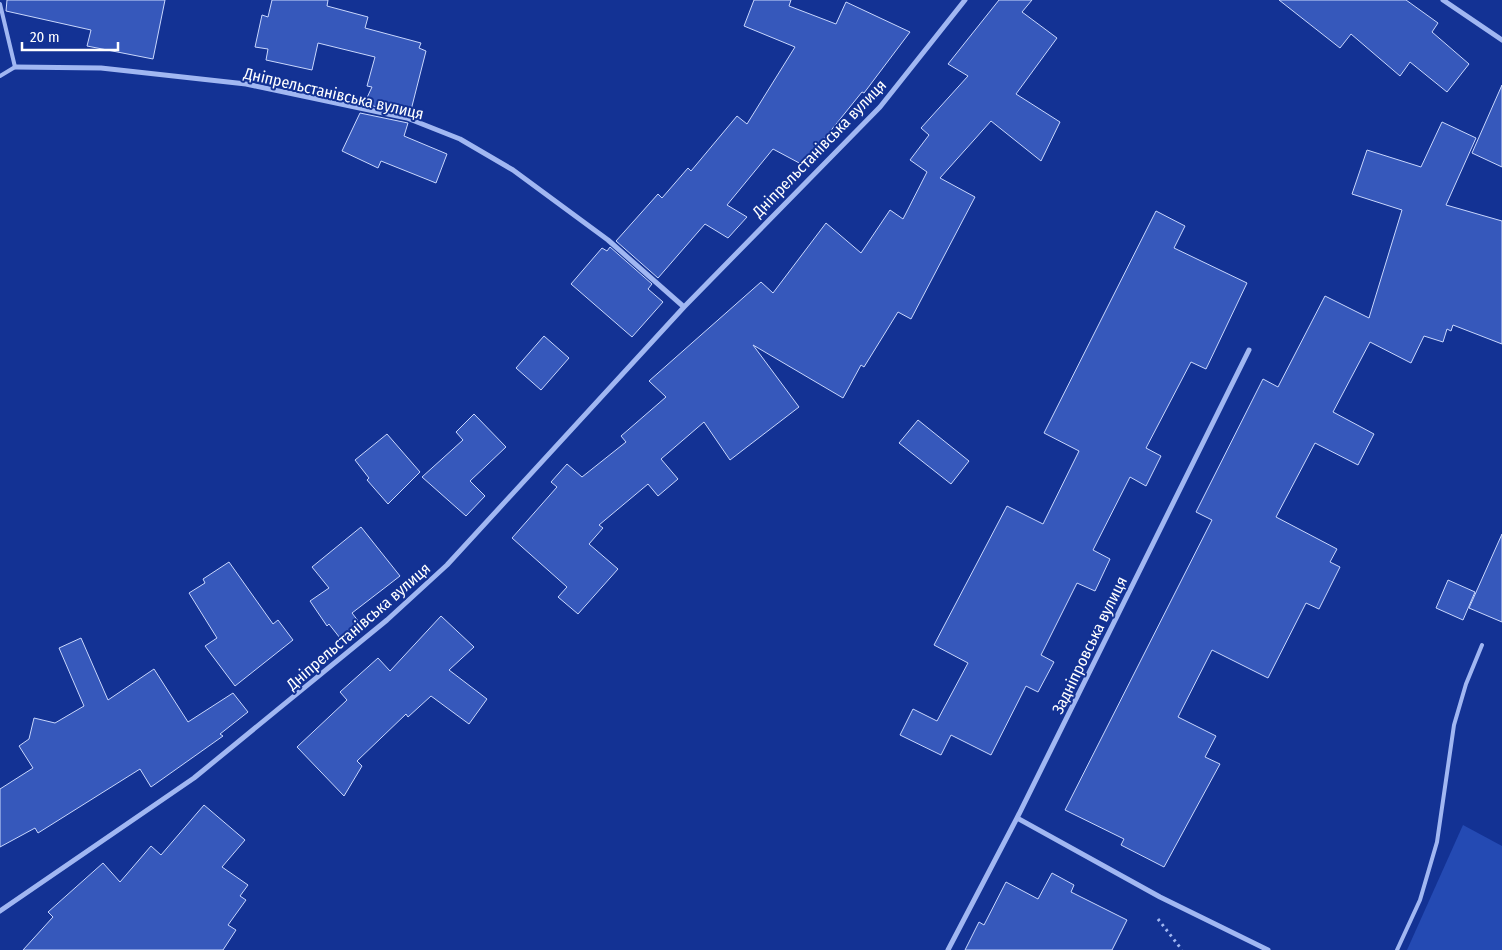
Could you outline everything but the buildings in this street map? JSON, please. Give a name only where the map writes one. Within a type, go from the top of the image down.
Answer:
[{"type":"street","name":"Дніпрельстанівська вулиця","points":[[0,911],[194,778],[387,620],[447,565],[684,307],[880,107],[965,0]]},
{"type":"street","points":[[1443,0],[1502,40]]},
{"type":"street","name":"Дніпрельстанівська вулиця","points":[[15,67],[101,68],[246,84],[407,118],[460,139],[513,170],[608,240],[684,307]]},
{"type":"street","name":"Задніпровська вулиця","points":[[948,950],[1017,818],[1249,350]]},
{"type":"street","points":[[1017,818],[1160,897],[1268,950]]},
{"type":"lane","points":[[0,4],[15,67],[0,76]]},
{"type":"lane","points":[[1398,950],[1420,900],[1437,842],[1454,725],[1466,684],[1482,644]]},
{"type":"shaded area","points":[[1463,825],[1502,846],[1502,950],[1407,950]]}]
